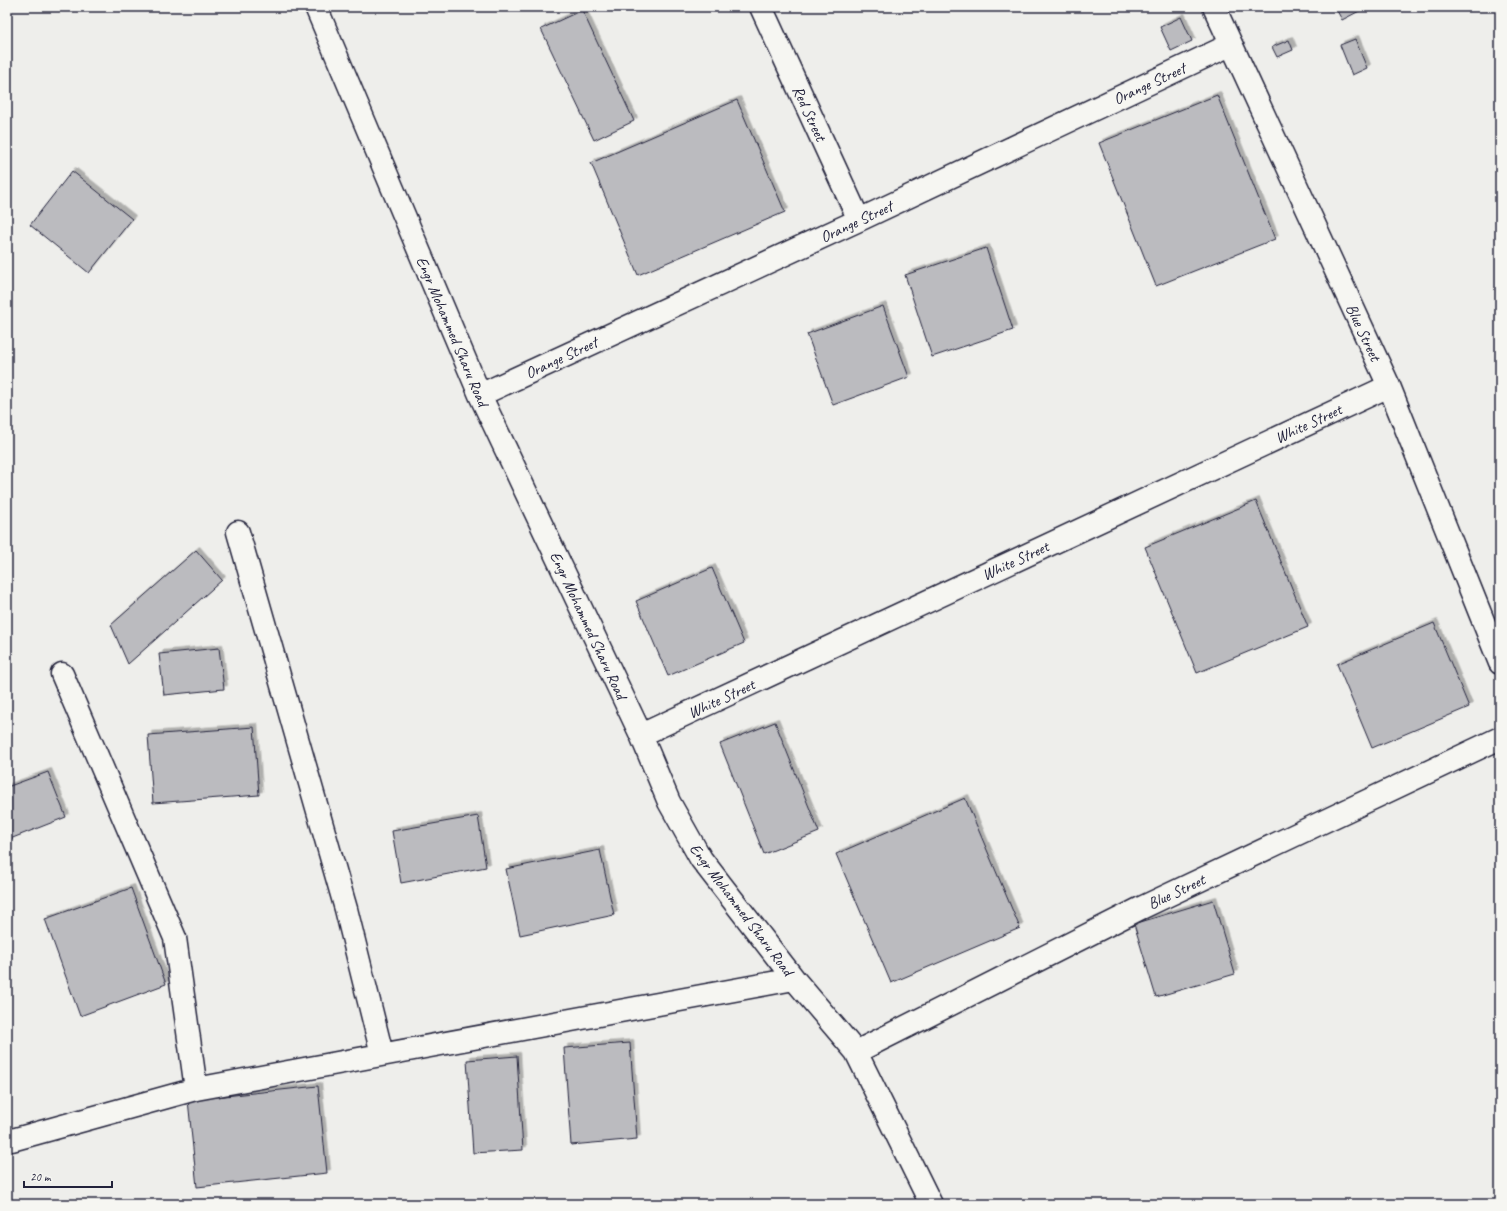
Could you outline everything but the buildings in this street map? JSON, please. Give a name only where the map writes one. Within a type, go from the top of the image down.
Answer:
[{"type":"street","name":"Engr Mohammed Sharu Road","points":[[316,7],[480,395],[641,735],[669,802],[701,859],[794,979],[856,1052],[931,1204]]},
{"type":"street","name":"Red Street","points":[[761,7],[859,220]]},
{"type":"street","name":"Blue Street","points":[[1214,7],[1230,45],[1389,386],[1500,663]]},
{"type":"street","name":"Orange Street","points":[[480,395],[859,220],[1230,45]]},
{"type":"street","name":"White Street","points":[[641,735],[1389,386]]},
{"type":"street","points":[[238,532],[346,909],[382,1054]]},
{"type":"street","points":[[62,674],[175,938],[196,1089]]},
{"type":"street","name":"Blue Street","points":[[856,1052],[1141,908],[1500,738]]},
{"type":"street","points":[[7,1140],[196,1089],[794,979]]}]
